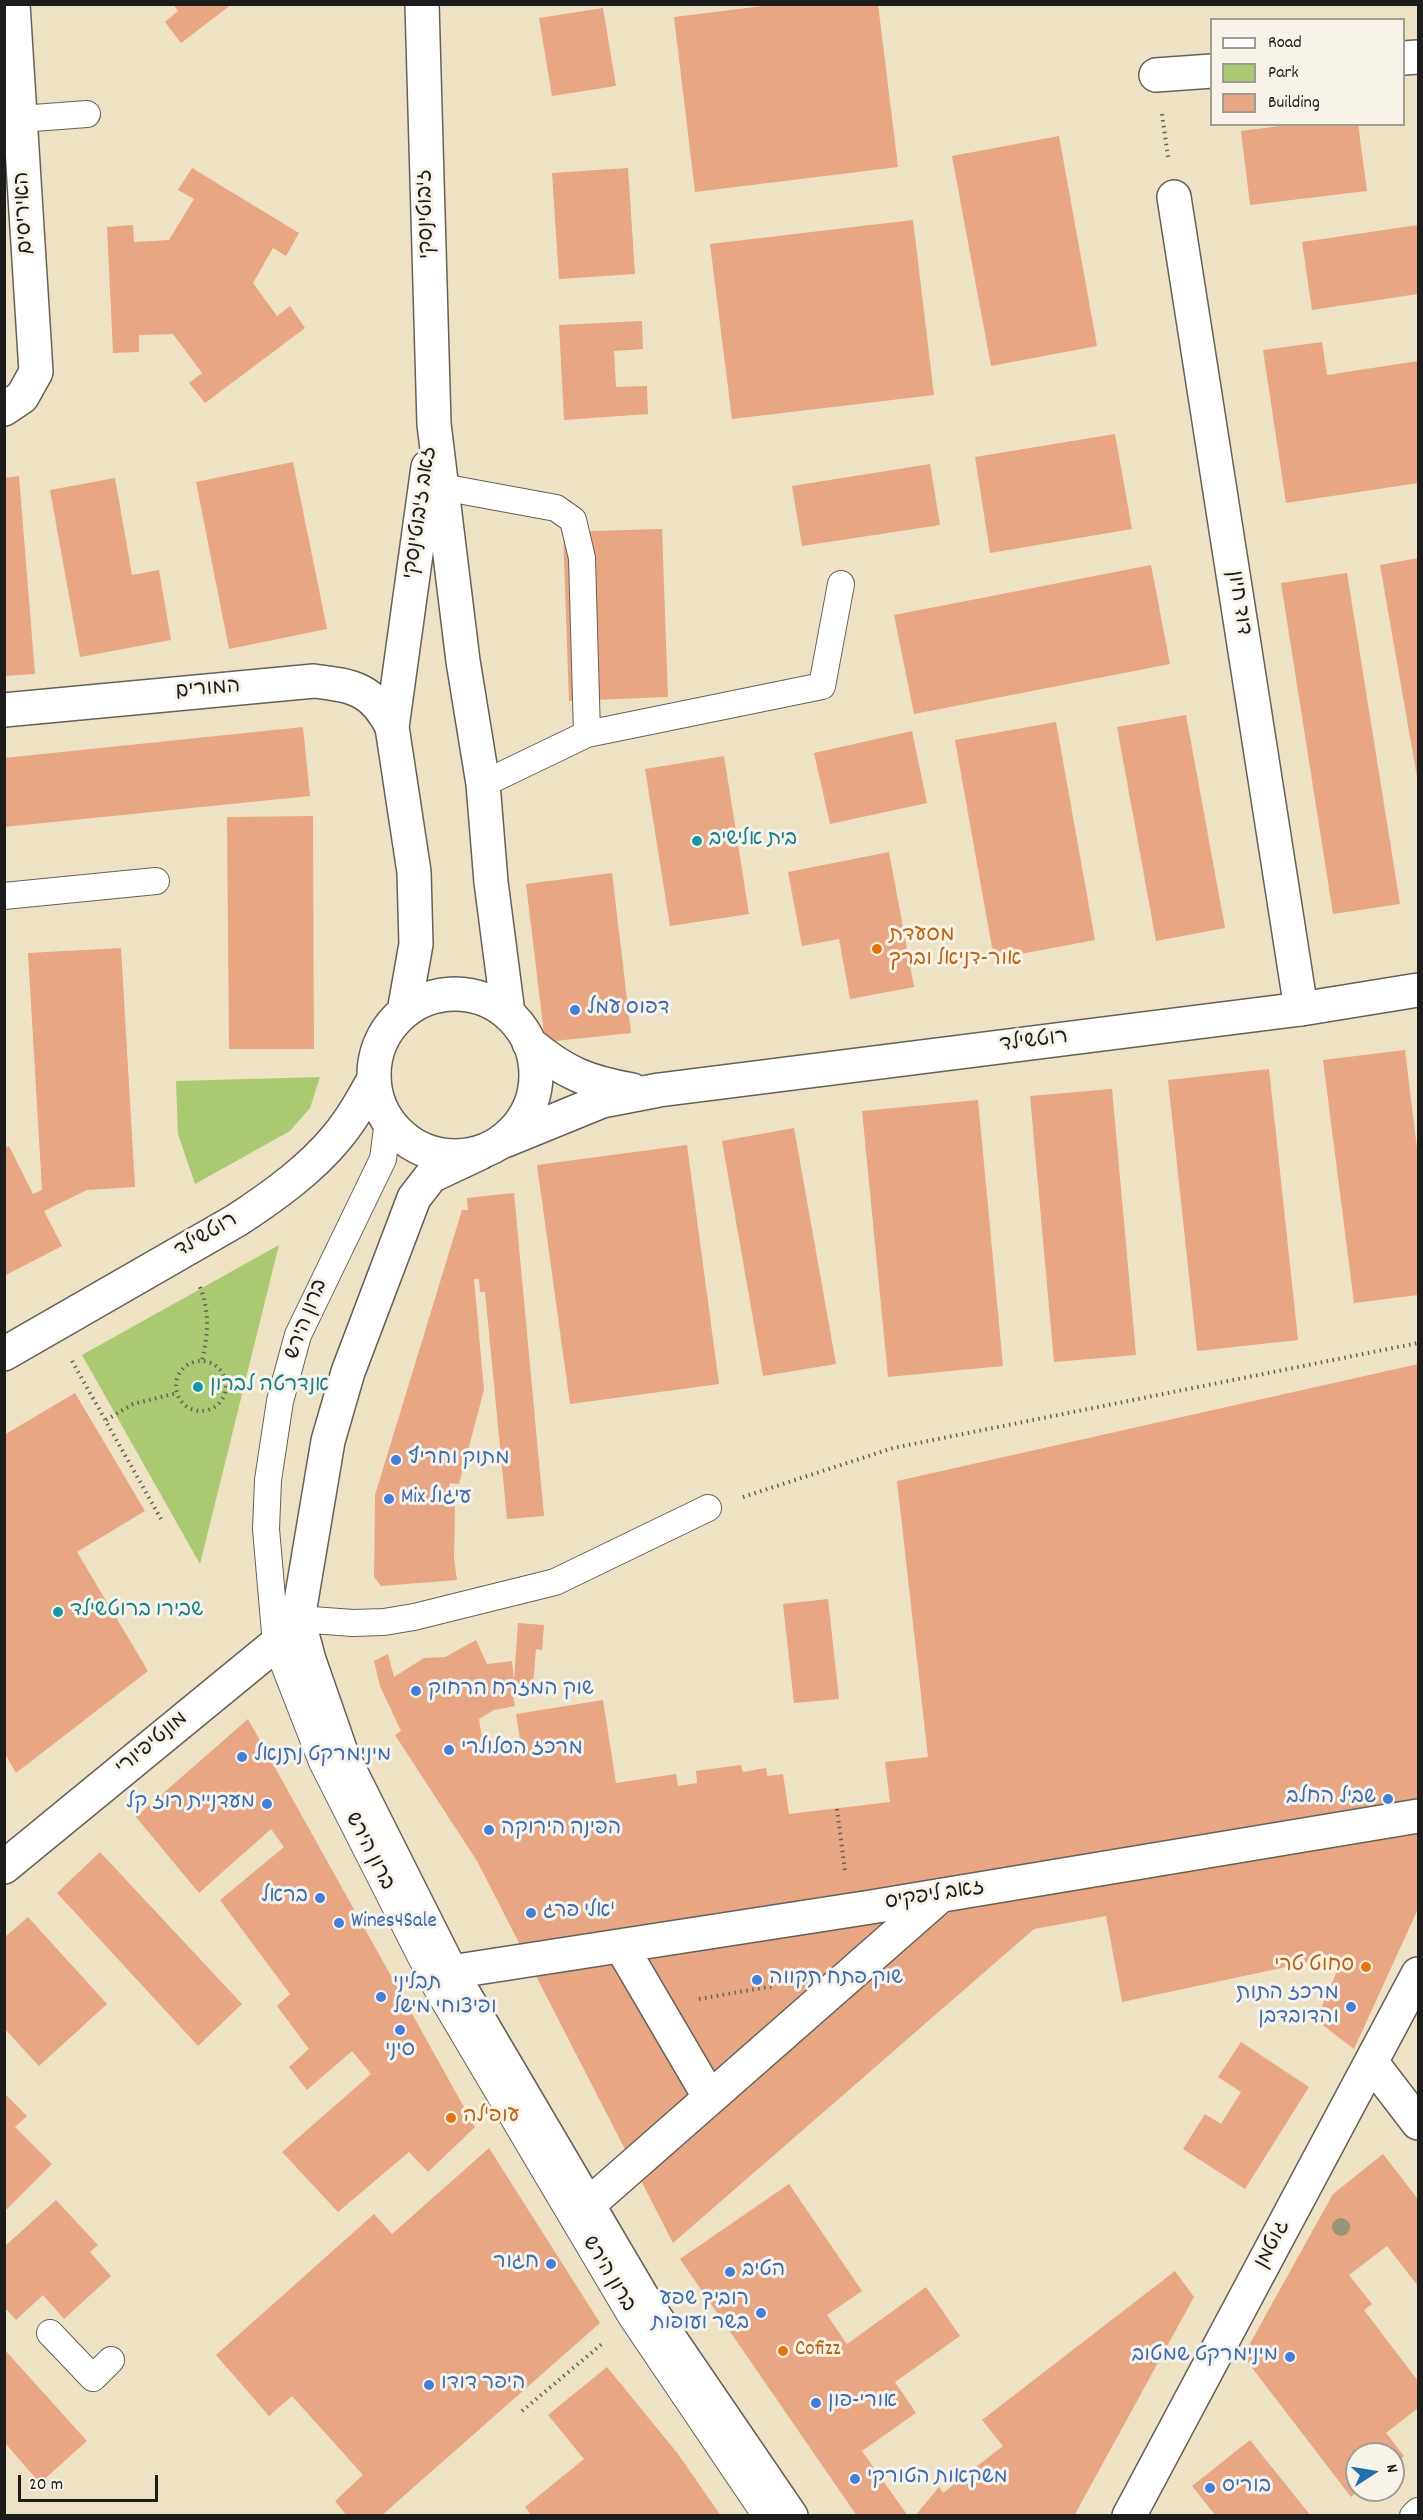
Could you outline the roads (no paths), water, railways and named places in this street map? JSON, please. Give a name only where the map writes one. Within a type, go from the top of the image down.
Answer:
[{"type":"street","name":"האיריסים","points":[[4,409],[22,398],[36,372],[13,4]]},
{"type":"street","name":"ז'בוטינסקי","points":[[422,4],[434,424]]},
{"type":"street","points":[[1156,75],[1210,71]]},
{"type":"street","name":"דוד חיון","points":[[1174,197],[1301,1009]]},
{"type":"street","name":"זאב ז'בוטינסקי","points":[[434,424],[463,661],[483,784],[491,882],[508,1013]]},
{"type":"street","name":"זאב ז'בוטינסקי","points":[[404,1012],[416,944],[414,872],[392,727],[434,424]]},
{"type":"street","name":"המורים","points":[[4,710],[314,681],[345,684],[365,694],[382,707],[392,727]]},
{"type":"street","name":"רוטשילד","points":[[492,1147],[602,1101],[649,1093],[1301,1009],[1419,990]]},
{"type":"street","points":[[445,994],[467,995],[488,1000],[508,1013],[523,1030],[533,1051],[536,1074],[534,1096],[523,1121],[492,1147],[453,1157],[435,1154],[417,1147],[402,1137],[388,1121],[379,1103],[374,1079],[377,1053],[387,1031],[404,1012],[423,1000],[445,994]]},
{"type":"street","name":"רוטשילד","points":[[529,1043],[549,1060],[576,1076],[597,1083],[649,1093]]},
{"type":"street","name":"רוטשילד","points":[[4,1354],[267,1200],[314,1161],[348,1122],[374,1079]]},
{"type":"street","name":"ברון הירש","points":[[492,1147],[430,1176],[414,1197],[348,1372],[328,1442],[298,1619],[324,1706],[342,1755],[451,1972],[647,2305],[791,2516]]},
{"type":"street","name":"מונטיפיורי","points":[[4,1867],[276,1644],[298,1619]]},
{"type":"street","name":"זאב ליפקיס","points":[[451,1972],[860,1909],[1419,1816]]},
{"type":"street","points":[[588,2205],[940,1896]]},
{"type":"street","points":[[860,1909],[890,1940]]},
{"type":"street","points":[[621,1946],[710,2098]]},
{"type":"street","name":"גוטמן","points":[[1129,2516],[1419,1974]]},
{"type":"street","points":[[1372,2063],[1419,2124]]},
{"type":"lane","points":[[20,119],[87,114]]},
{"type":"lane","points":[[442,487],[556,508],[573,520],[582,558],[587,734]]},
{"type":"lane","points":[[483,784],[587,734],[822,686],[841,584]]},
{"type":"lane","points":[[4,896],[156,881]]},
{"type":"lane","name":"ברון הירש","points":[[388,1121],[383,1159],[298,1335],[280,1401],[268,1480],[266,1529],[276,1644],[322,1762],[436,1989],[632,2318],[766,2516]]},
{"type":"lane","points":[[298,1619],[352,1623],[384,1622],[414,1617],[555,1582],[708,1508]]},
{"type":"lane","points":[[50,2333],[93,2378],[111,2360]]},
{"type":"lane","points":[[1413,2516],[1419,2511]]},
{"type":"place","name":"בית אלישיב","points":[[697,841]]},
{"type":"place","name":"מסעדת אור-דניאל וברך","points":[[877,949]]},
{"type":"place","name":"דפוס עמל","points":[[575,1010]]},
{"type":"place","name":"אנדרטה לברון","points":[[198,1387]]},
{"type":"place","name":"מתוק וחריף","points":[[396,1460]]},
{"type":"place","name":"Mix עיגול","points":[[389,1499]]},
{"type":"place","name":"שבירו ברוטשילד","points":[[58,1612]]},
{"type":"place","name":"שוק המזרח הרחוק","points":[[416,1691]]},
{"type":"place","name":"מרכז הסלולרי","points":[[449,1750]]},
{"type":"place","name":"מינימרקט נתנאל","points":[[242,1757]]},
{"type":"place","name":"שביל החלב","points":[[1388,1799]]},
{"type":"place","name":"מעדניית רוז קל","points":[[267,1804]]},
{"type":"place","name":"הפינה הירוקה","points":[[489,1830]]},
{"type":"place","name":"בראל","points":[[320,1898]]},
{"type":"place","name":"אלי פרג'","points":[[531,1913]]},
{"type":"place","name":"Wines4Sale","points":[[339,1923]]},
{"type":"place","name":"סחוט טרי","points":[[1366,1967]]},
{"type":"place","name":"שוק פתח תקווה","points":[[757,1980]]},
{"type":"place","name":"תבליני ופיצוחי מישל","points":[[381,1997]]},
{"type":"place","name":"מרכז התות והדובדבן","points":[[1351,2007]]},
{"type":"place","name":"סיני","points":[[400,2030]]},
{"type":"place","name":"עופ'לה","points":[[451,2118]]},
{"type":"place","name":"חגור","points":[[551,2264]]},
{"type":"place","name":"הטיב","points":[[730,2272]]},
{"type":"place","name":"רוביך שפע בשר ועופות","points":[[761,2313]]},
{"type":"place","name":"Cofizz","points":[[783,2351]]},
{"type":"place","name":"מינימרקט שמטוב","points":[[1290,2357]]},
{"type":"place","name":"היפר דודו","points":[[429,2385]]},
{"type":"place","name":"אורי-פון","points":[[816,2403]]},
{"type":"place","name":"משקאות הטורקי","points":[[855,2479]]},
{"type":"place","name":"בוריס","points":[[1210,2488]]}]
